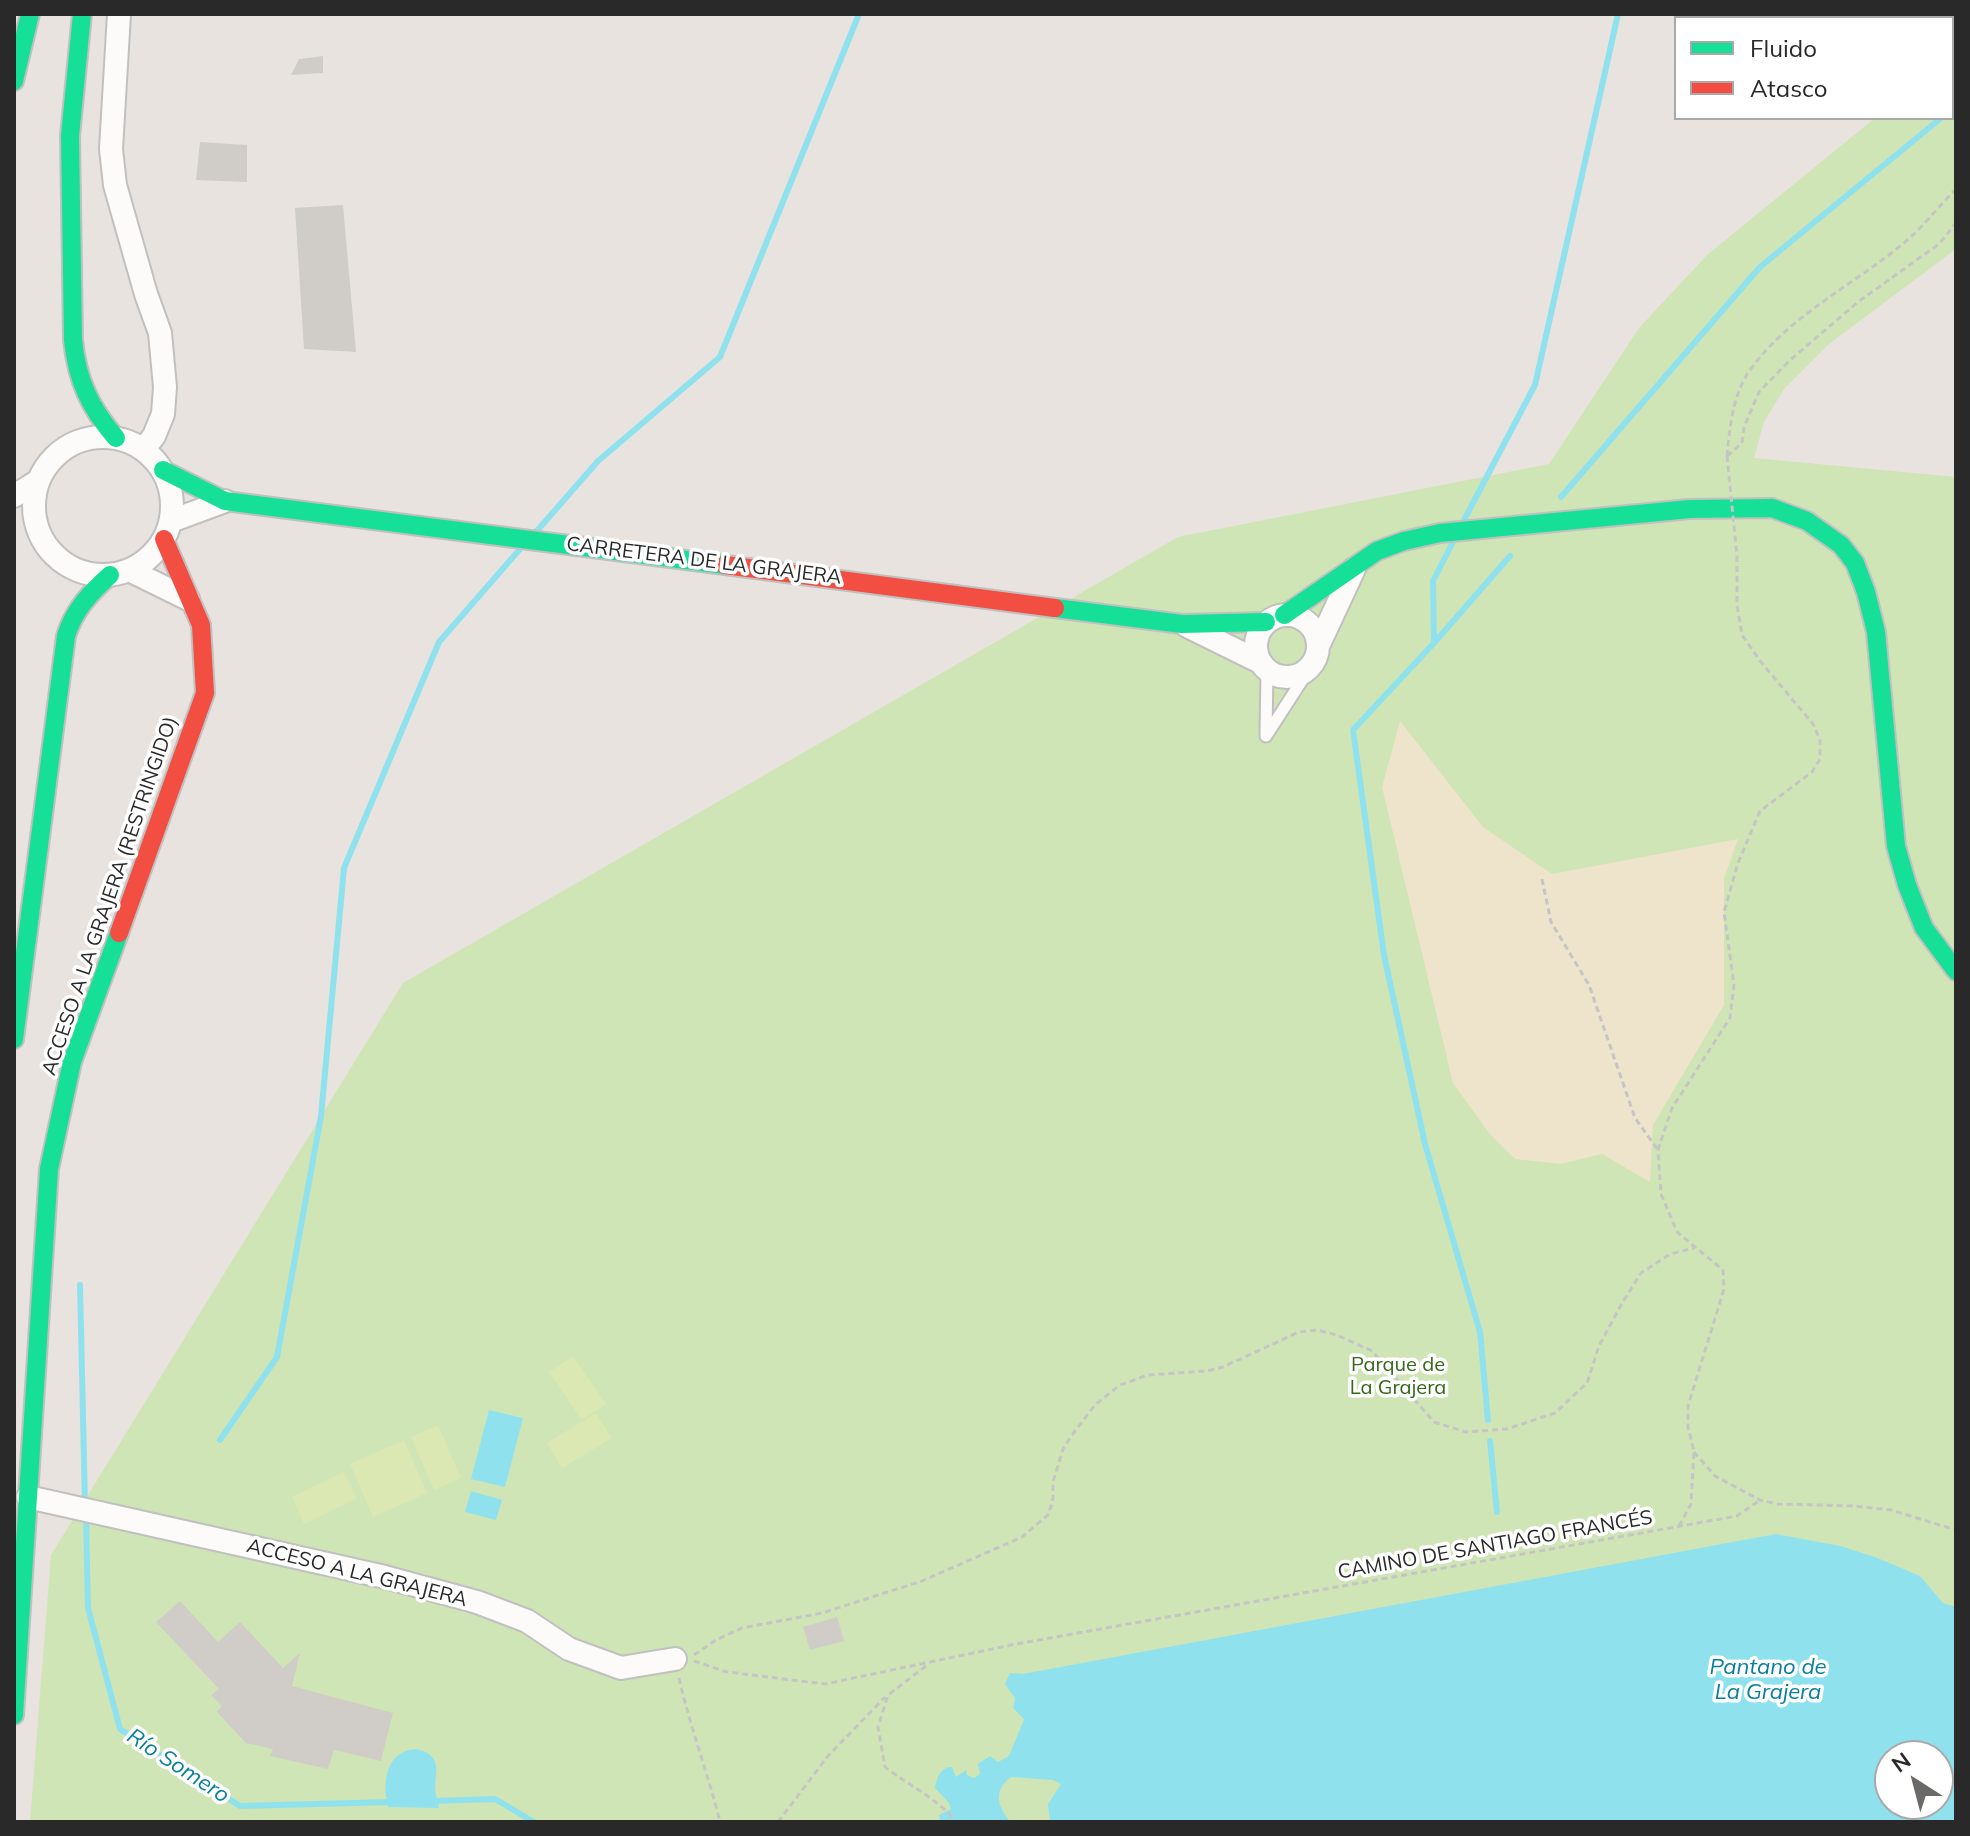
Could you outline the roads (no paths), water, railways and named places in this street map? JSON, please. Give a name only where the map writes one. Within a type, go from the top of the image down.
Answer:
[{"type":"main road","points":[[14,81],[30,14]]},
{"type":"main road","points":[[82,14],[75,57],[70,143],[73,340],[82,392],[92,410],[116,438]]},
{"type":"main road","name":"CARRETERA DE LA GRAJERA","points":[[163,470],[225,501],[1182,624],[1275,618]]},
{"type":"main road","points":[[1275,618],[1356,564],[1404,541],[1440,533],[1690,509],[1772,508],[1807,521],[1841,545],[1855,563],[1866,592],[1876,632],[1896,846],[1924,928],[1956,971]]},
{"type":"main road","points":[[168,530],[188,599]]},
{"type":"main road","points":[[14,1039],[66,636],[78,606],[119,573]]},
{"type":"main road","name":"ACCESO A LA GRAJERA (RESTRINGIDO)","points":[[14,1715],[49,1169],[72,1062],[205,693],[201,625],[188,599]]},
{"type":"street","points":[[119,14],[111,149],[115,185],[160,333],[165,387],[163,414],[154,436],[144,449]]},
{"type":"street","points":[[119,573],[155,553],[168,530],[173,503],[163,470],[144,449],[116,438],[97,437],[73,444],[52,459],[38,481],[34,501],[36,521],[49,548],[71,568],[90,574],[119,573],[188,599]]},
{"type":"street","points":[[14,496],[38,481]]},
{"type":"street","name":"CARRETERA DE LA GRAJERA","points":[[168,530],[225,501]]},
{"type":"street","points":[[14,510],[36,521]]},
{"type":"street","points":[[1319,644],[1311,625],[1294,615],[1275,618],[1256,641],[1263,666],[1287,677],[1297,676],[1310,668],[1356,564]]},
{"type":"street","name":"CARRETERA DE LA GRAJERA","points":[[1182,624],[1263,666]]},
{"type":"street","name":"ACCESO A LA GRAJERA","points":[[28,1497],[385,1577],[477,1602],[527,1621],[569,1649],[621,1668],[682,1659]]},
{"type":"lane","points":[[1263,666],[1266,736],[1310,668]]},
{"type":"water","points":[[489,1410],[523,1418],[505,1487],[471,1479]]},
{"type":"water","points":[[471,1491],[502,1500],[496,1520],[465,1512]]},
{"type":"water","name":"Pantano de La Grajera","points":[[1776,1534],[1840,1546],[1875,1557],[1920,1576],[1943,1603],[1956,1607],[1956,1822],[1050,1822],[1048,1804],[1061,1784],[1053,1780],[1011,1777],[1001,1787],[999,1799],[1011,1822],[940,1822],[939,1815],[951,1809],[935,1788],[942,1771],[952,1767],[956,1777],[966,1770],[967,1775],[974,1778],[980,1774],[978,1764],[990,1756],[998,1762],[1009,1756],[1024,1719],[1013,1708],[1015,1698],[1005,1684],[1010,1673],[1023,1674]]},
{"type":"water","points":[[417,1749],[430,1755],[435,1763],[439,1808],[388,1807],[386,1778],[393,1761],[407,1751]]},
{"type":"waterway","points":[[536,532],[598,461],[720,357],[859,14]]},
{"type":"waterway","points":[[1464,520],[1535,385],[1618,14]]},
{"type":"waterway","points":[[1561,497],[1760,267],[1939,120]]},
{"type":"waterway","points":[[1434,643],[1433,581],[1454,540]]},
{"type":"waterway","points":[[220,1440],[277,1357],[321,1116],[344,868],[439,642],[520,549]]},
{"type":"waterway","points":[[1488,1420],[1480,1332],[1425,1144],[1384,955],[1353,730],[1510,556]]},
{"type":"waterway","name":"Río Somero","points":[[80,1285],[85,1505]]},
{"type":"waterway","points":[[1490,1441],[1497,1512]]},
{"type":"waterway","name":"Río Somero","points":[[86,1516],[88,1608],[120,1729],[240,1806],[393,1802]]},
{"type":"waterway","name":"Río Somero","points":[[432,1801],[495,1799],[534,1822]]},
{"type":"park label","name":"Parque de La Grajera","points":[[1398,1376]]}]
